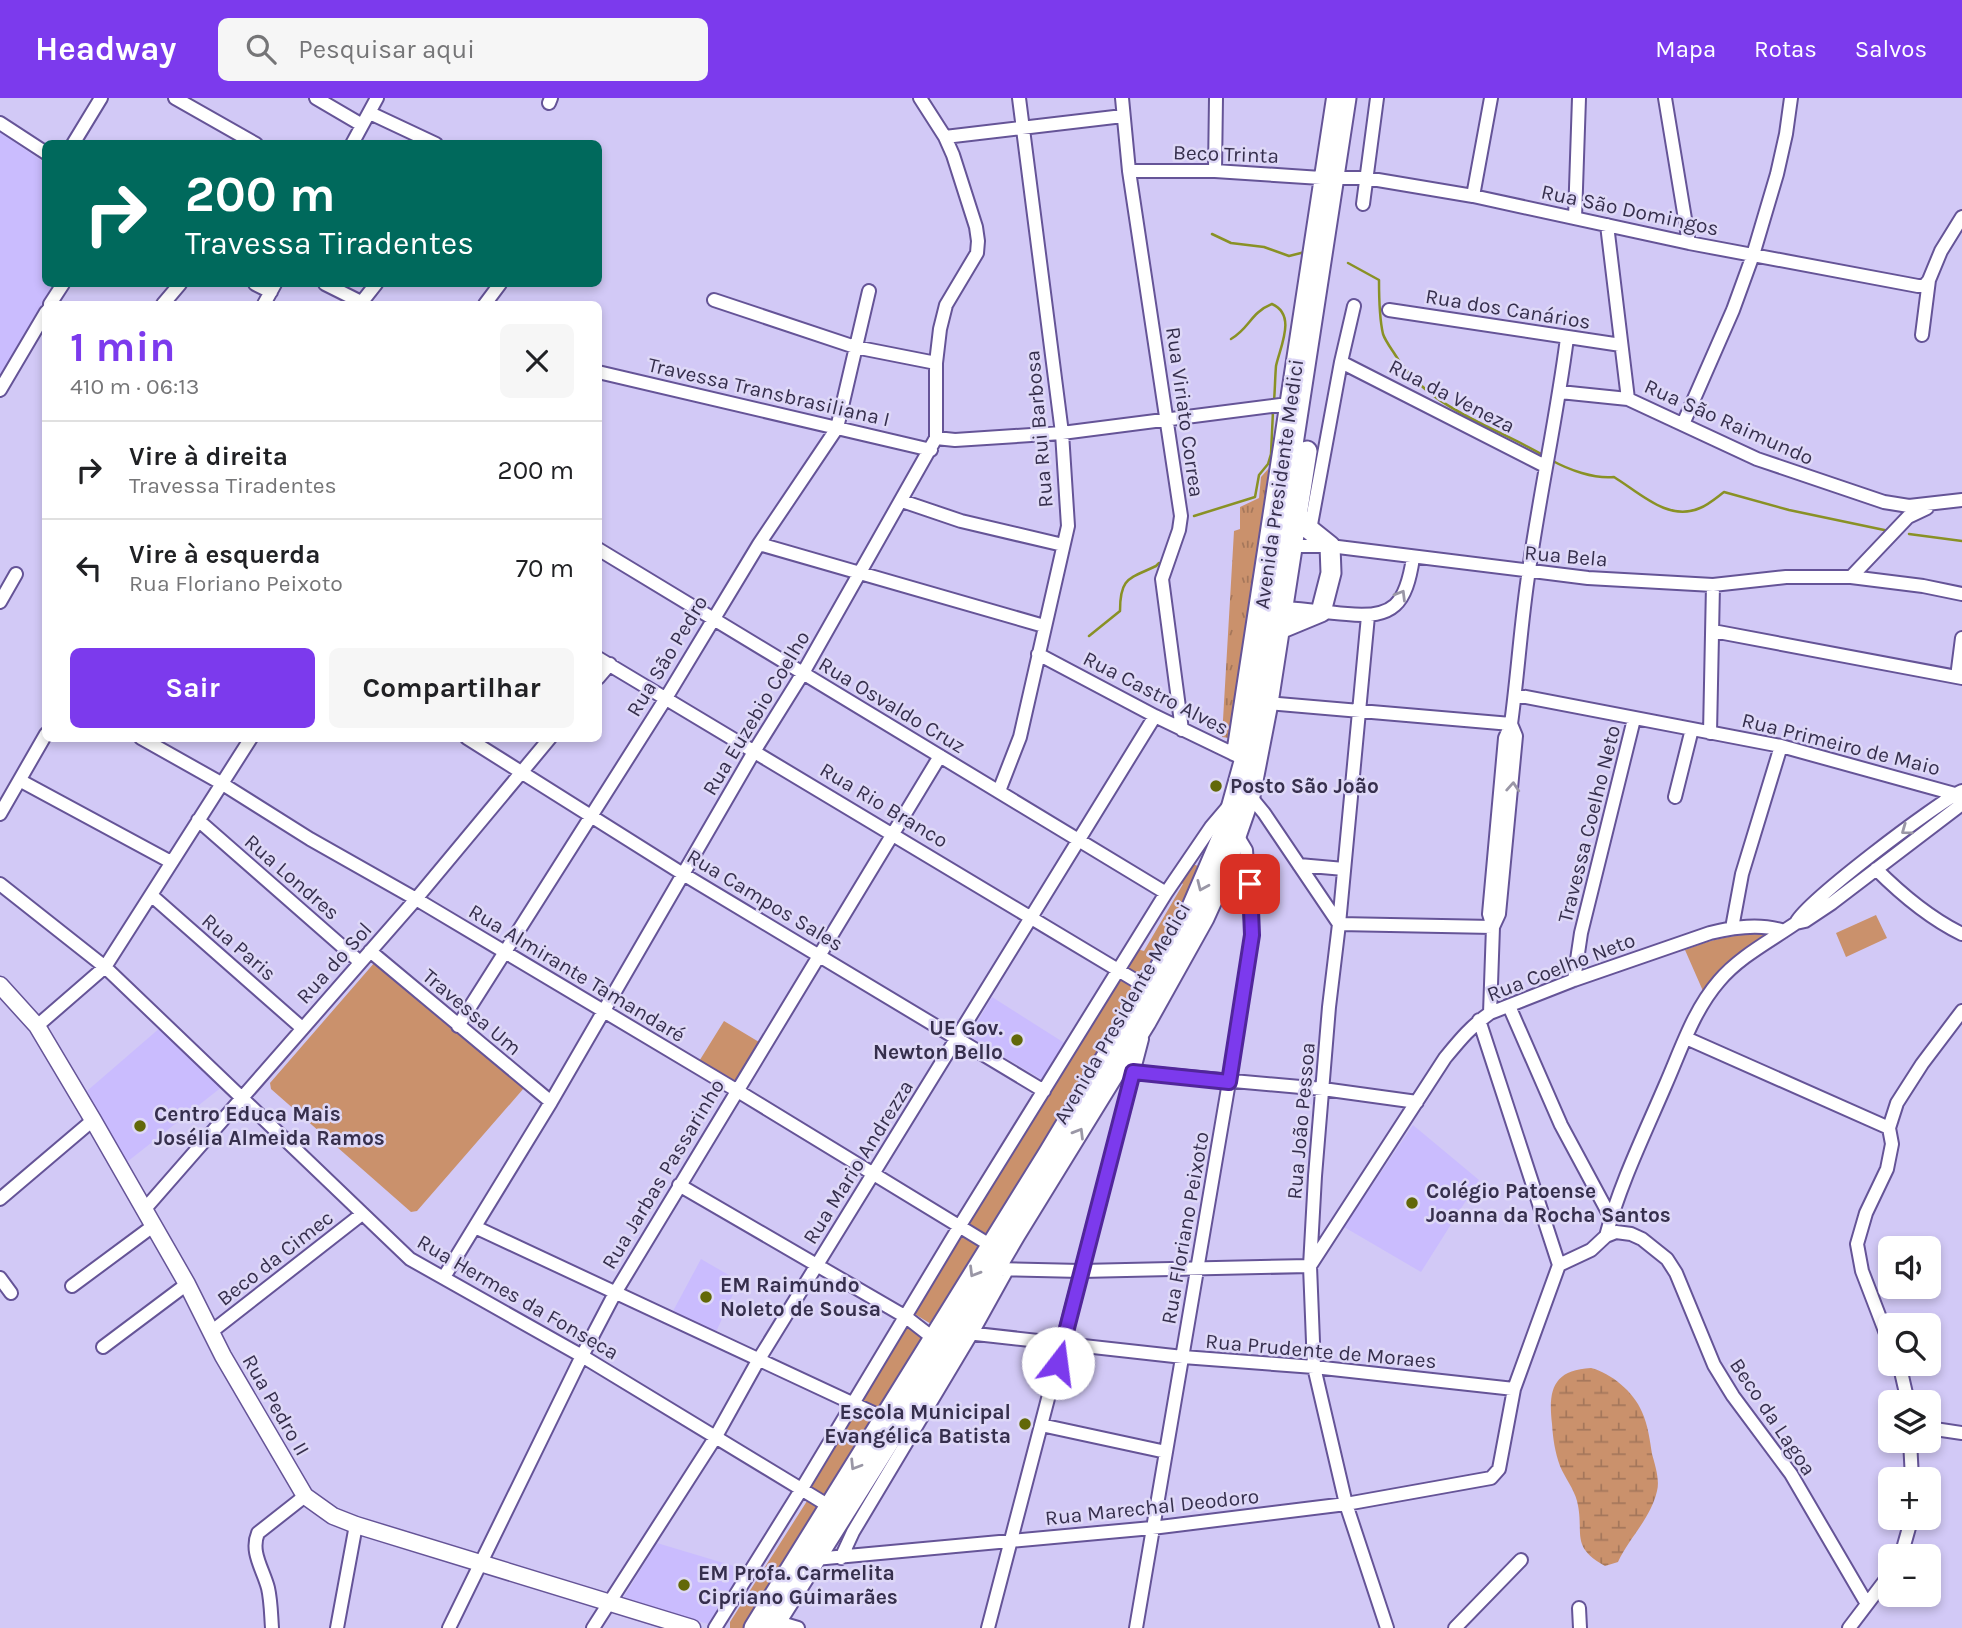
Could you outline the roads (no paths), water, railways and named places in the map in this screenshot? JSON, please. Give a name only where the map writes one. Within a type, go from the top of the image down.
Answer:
[{"type":"main road","name":"Avenida Presidente Medici","points":[[1286,546],[1297,514],[1342,178],[1346,98]]},
{"type":"main road","name":"Avenida Presidente Medici","points":[[766,1623],[829,1506],[884,1419],[926,1366],[965,1333],[1146,1021],[1172,963],[1188,916],[1231,832],[1242,797],[1245,758],[1276,607],[1342,178],[1359,98]]},
{"type":"main road","points":[[1280,629],[1321,612],[1331,573],[1331,546],[1310,530],[1297,514]]},
{"type":"main road","name":"Avenida Presidente Medici","points":[[1245,758],[1268,703],[1280,629],[1276,607]]},
{"type":"main road","name":"Avenida Presidente Medici","points":[[766,1623],[815,1559],[926,1366],[933,1338],[1148,988],[1172,963]]},
{"type":"street","points":[[75,140],[101,98]]},
{"type":"street","points":[[175,98],[249,140]]},
{"type":"street","points":[[316,98],[362,125]]},
{"type":"street","points":[[354,140],[377,98]]},
{"type":"street","name":"Rua Euzebio Coelho","points":[[444,1278],[803,673],[934,444],[936,363],[940,329],[946,305],[977,253],[978,241],[976,227],[945,137],[920,98]]},
{"type":"street","name":"Rua Rui Barbosa","points":[[999,791],[1020,737],[1068,526],[1062,433],[1018,98]]},
{"type":"street","name":"Rua Viriato Correa","points":[[1122,98],[1129,171],[1181,516],[1179,530],[1162,579],[1182,730]]},
{"type":"street","points":[[1215,171],[1216,98]]},
{"type":"street","points":[[1333,98],[1342,178],[1363,204]]},
{"type":"street","points":[[1245,758],[1288,404],[1342,178],[1377,98]]},
{"type":"street","points":[[1473,195],[1491,98]]},
{"type":"street","points":[[1575,218],[1580,98]]},
{"type":"street","points":[[1665,98],[1689,243]]},
{"type":"street","points":[[1683,424],[1733,310],[1753,255],[1777,174],[1791,98]]},
{"type":"street","points":[[370,113],[427,140]]},
{"type":"street","points":[[945,137],[1124,116]]},
{"type":"street","points":[[0,123],[42,150]]},
{"type":"street","name":"Beco Trinta","points":[[1129,171],[1215,171],[1342,178]]},
{"type":"street","name":"Rua São Domingos","points":[[1342,178],[1473,195],[1689,243],[1918,286],[1924,286],[1929,280]]},
{"type":"street","points":[[1922,335],[1929,280],[1941,251],[1962,217]]},
{"type":"street","points":[[1607,225],[1628,399]]},
{"type":"street","points":[[166,301],[177,287]]},
{"type":"street","points":[[331,287],[357,301]]},
{"type":"street","name":"Rua São Pedro","points":[[458,1026],[666,698],[759,544],[837,428],[869,291]]},
{"type":"street","points":[[714,300],[855,347],[936,363]]},
{"type":"street","points":[[1310,530],[1354,306]]},
{"type":"street","name":"Rua dos Canários","points":[[1390,310],[1621,345]]},
{"type":"street","points":[[0,390],[42,319]]},
{"type":"street","points":[[1514,1389],[1559,1265],[1484,1017],[1493,927],[1499,914],[1512,797],[1516,736],[1511,724],[1528,572],[1567,338]]},
{"type":"street","name":"Rua da Veneza","points":[[1341,362],[1546,460]]},
{"type":"street","name":"Travessa Transbrasiliana I","points":[[602,373],[837,428],[934,444],[955,440],[1062,433],[1288,404]]},
{"type":"street","name":"Rua São Raimundo","points":[[1560,392],[1628,399],[1757,459],[1857,495],[1909,506],[1962,500]]},
{"type":"street","points":[[902,501],[961,521],[1063,545]]},
{"type":"street","points":[[1851,577],[1908,517],[1940,501]]},
{"type":"street","points":[[759,544],[1044,626]]},
{"type":"street","name":"Rua Bela","points":[[1286,546],[1331,546],[1528,572],[1713,585],[1786,577],[1851,577],[1962,594]]},
{"type":"street","name":"Rua Osvaldo Cruz","points":[[602,551],[1166,893]]},
{"type":"street","points":[[1276,607],[1377,616],[1396,604],[1406,589],[1413,558]]},
{"type":"street","points":[[0,602],[16,574]]},
{"type":"street","name":"Rua Primeiro de Maio","points":[[1710,733],[1713,585]]},
{"type":"street","name":"Rua João Pessoa","points":[[1368,616],[1329,1007],[1310,1266],[1314,1367],[1346,1504],[1389,1625]]},
{"type":"street","points":[[1713,631],[1959,677],[1962,638]]},
{"type":"street","name":"Rua Castro Alves","points":[[1038,654],[1182,730],[1245,758]]},
{"type":"street","name":"Rua Rio Branco","points":[[604,661],[893,832],[1148,988]]},
{"type":"street","name":"Rua Primeiro de Maio","points":[[1515,695],[1781,746],[1961,796]]},
{"type":"street","points":[[1268,703],[1511,724]]},
{"type":"street","name":"Rua Mario Andrezza","points":[[593,1628],[715,1437],[759,1359],[1155,716]]},
{"type":"street","name":"Travessa Coelho Neto","points":[[1574,980],[1581,933],[1634,719]]},
{"type":"street","points":[[1675,797],[1692,729]]},
{"type":"street","points":[[0,814],[42,742]]},
{"type":"street","name":"Rua Almirante Tamandaré","points":[[149,742],[736,1090],[990,1245]]},
{"type":"street","points":[[37,1027],[104,967],[248,742]]},
{"type":"street","name":"Rua Campos Sales","points":[[473,742],[683,874],[1044,1091]]},
{"type":"street","name":"Rua do Sol","points":[[144,1210],[416,899],[547,742]]},
{"type":"street","points":[[1732,928],[1742,874],[1781,746]]},
{"type":"street","name":"Rua Jarbas Passarinho","points":[[449,1628],[615,1293],[940,756]]},
{"type":"street","points":[[21,781],[172,862]]},
{"type":"street","points":[[1559,1265],[1591,1250],[1606,1236],[1611,1218],[1686,1038],[1703,1001],[1720,979],[1796,923],[1816,914],[1876,869],[1961,796]]},
{"type":"street","points":[[1796,923],[1798,916],[1815,901],[1888,843],[1961,796]]},
{"type":"street","points":[[1242,797],[1299,866],[1339,924],[1493,927]]},
{"type":"street","name":"Avenida Presidente Medici","points":[[715,1628],[1166,893],[1211,827],[1242,797]]},
{"type":"street","name":"Rua Londres","points":[[198,820],[360,962]]},
{"type":"street","name":"Rua Floriano Peixoto","points":[[1136,1628],[1252,935],[1246,849],[1231,832]]},
{"type":"street","points":[[1299,866],[1344,869]]},
{"type":"street","points":[[1876,869],[1924,912],[1962,934]]},
{"type":"street","name":"Rua Hermes da Fonseca","points":[[0,884],[104,967],[410,1259],[582,1356],[829,1506]]},
{"type":"street","name":"Rua Paris","points":[[151,895],[302,1028]]},
{"type":"street","name":"Rua Coelho Neto","points":[[1310,1266],[1445,1058],[1465,1032],[1484,1017],[1574,980],[1710,933],[1732,928],[1771,927],[1784,932]]},
{"type":"street","name":"Travessa Um","points":[[370,951],[551,1101]]},
{"type":"street","name":"Rua Pedro II","points":[[0,985],[37,1027],[93,1120],[305,1496],[332,1516],[356,1525],[692,1628]]},
{"type":"street","points":[[1509,1006],[1561,1125],[1611,1218]]},
{"type":"street","points":[[1878,1313],[1862,1271],[1857,1244],[1866,1213],[1887,1170],[1892,1144],[1889,1128],[1897,1103],[1962,1011]]},
{"type":"street","points":[[988,1628],[1146,1021]]},
{"type":"street","points":[[1686,1038],[1889,1128]]},
{"type":"street","points":[[1133,1072],[1323,1089],[1417,1102]]},
{"type":"street","points":[[0,1199],[93,1120]]},
{"type":"street","points":[[679,1185],[906,1317],[933,1338]]},
{"type":"street","name":"Beco da Cimec","points":[[211,1332],[362,1214]]},
{"type":"street","points":[[72,1286],[153,1226]]},
{"type":"street","points":[[475,1227],[884,1419]]},
{"type":"street","name":"Beco da Lagoa","points":[[1606,1236],[1616,1232],[1631,1234],[1652,1246],[1667,1259],[1676,1273],[1714,1365],[1733,1396],[1791,1474],[1867,1604]]},
{"type":"street","points":[[1001,1270],[1196,1270],[1310,1266]]},
{"type":"street","points":[[0,1278],[11,1293]]},
{"type":"street","points":[[103,1348],[187,1284]]},
{"type":"street","points":[[841,1558],[965,1333]]},
{"type":"street","name":"Rua Prudente de Moraes","points":[[965,1333],[1514,1389]]},
{"type":"street","name":"Rua Marechal Deodoro","points":[[815,1559],[1152,1528],[1346,1504],[1491,1478],[1499,1469],[1514,1389]]},
{"type":"street","points":[[1041,1425],[1166,1452]]},
{"type":"street","points":[[1941,1430],[1962,1432]]},
{"type":"street","points":[[272,1628],[268,1590],[254,1546],[258,1533],[305,1496]]},
{"type":"street","points":[[337,1628],[356,1525]]},
{"type":"street","points":[[1455,1628],[1521,1560]]},
{"type":"street","points":[[1849,1628],[1878,1590]]},
{"type":"street","points":[[1579,1608],[1580,1628]]},
{"type":"street","points":[[766,1623],[798,1628]]},
{"type":"waterway","points":[[1212,234],[1231,243],[1264,247],[1289,256],[1305,252]]},
{"type":"waterway","points":[[1348,263],[1379,280],[1384,336],[1408,372],[1424,388],[1461,413],[1543,455]]},
{"type":"waterway","points":[[1231,339],[1265,308],[1272,304],[1280,309],[1284,316],[1285,332],[1276,366],[1274,401]]},
{"type":"waterway","points":[[1194,516],[1255,497],[1259,475],[1268,464],[1271,454],[1273,411]]},
{"type":"waterway","points":[[1551,460],[1582,473],[1614,477],[1644,498],[1666,509],[1688,511],[1700,508],[1724,492],[1789,510],[1889,531]]},
{"type":"waterway","points":[[1909,534],[1962,541]]},
{"type":"waterway","points":[[1089,636],[1120,611],[1124,585],[1159,563]]},
{"type":"place","name":"Posto São João","points":[[1216,786]]},
{"type":"place","name":"UE Gov. Newton Bello","points":[[1017,1040]]},
{"type":"place","name":"Centro Educa Mais Josélia Almeida Ramos","points":[[140,1126]]},
{"type":"place","name":"Colégio Patoense Joanna da Rocha Santos","points":[[1412,1203]]},
{"type":"place","name":"EM Raimundo Noleto de Sousa","points":[[706,1297]]},
{"type":"place","name":"Escola Municipal Evangélica Batista","points":[[1025,1424]]},
{"type":"place","name":"EM Profª. Carmelita Cipriano Guimarães","points":[[684,1585]]}]
